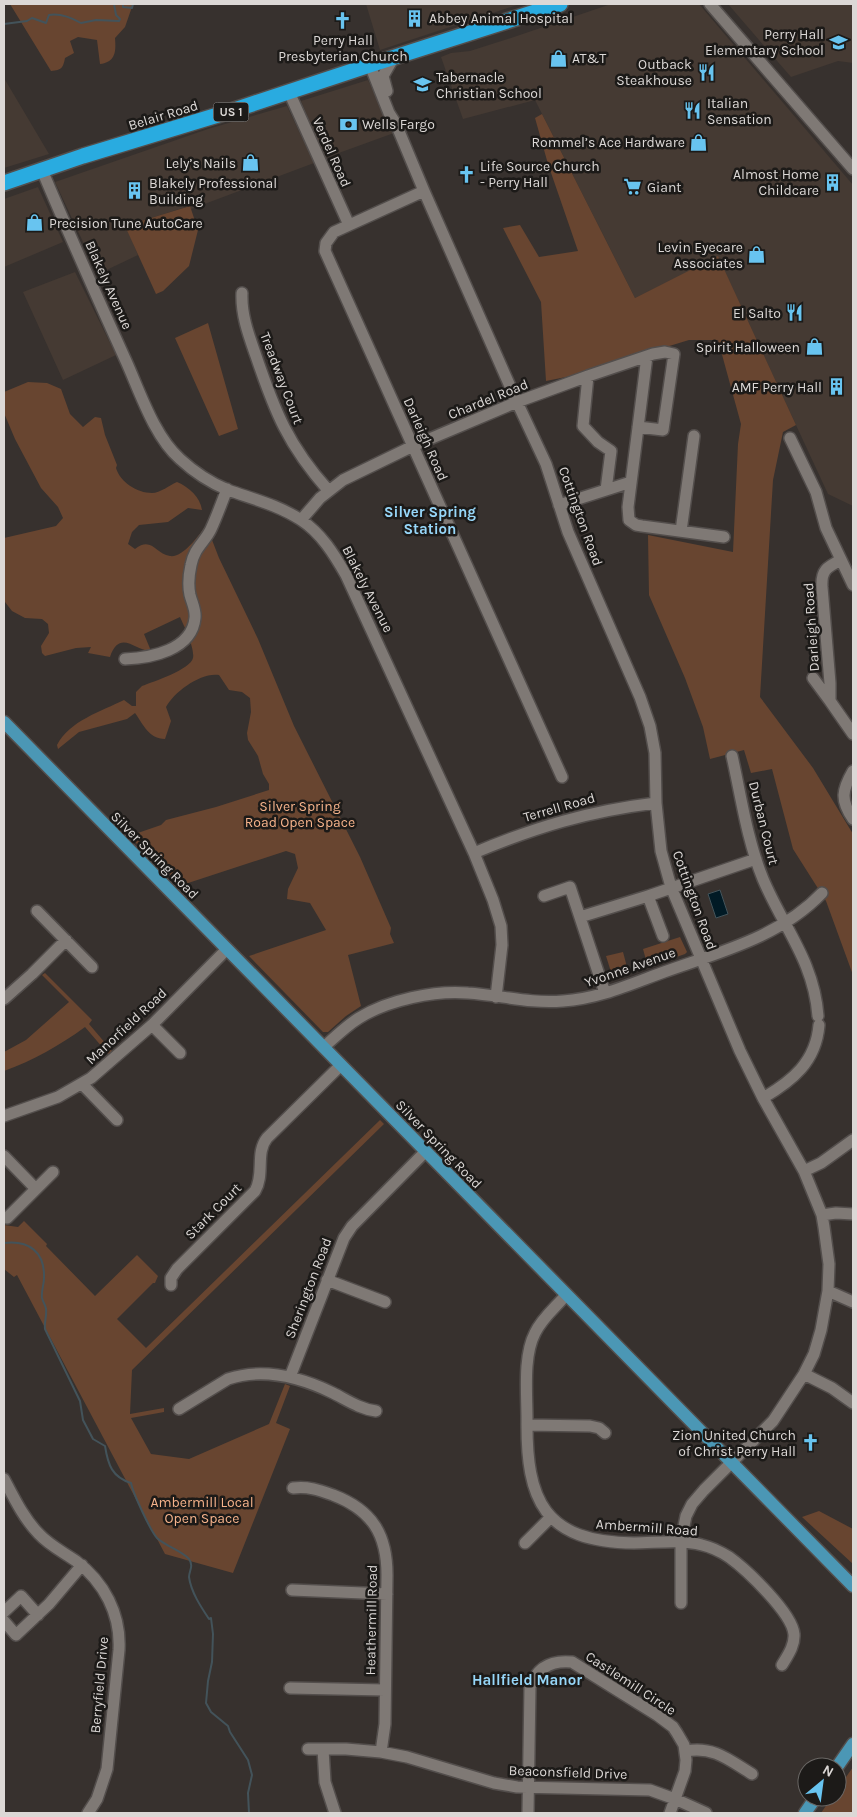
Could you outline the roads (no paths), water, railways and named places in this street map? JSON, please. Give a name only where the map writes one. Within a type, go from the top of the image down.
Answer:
[{"type":"highway","name":"Belair Road","points":[[4,183],[560,4]]},
{"type":"main road","name":"Silver Spring Road","points":[[4,722],[853,1586]]},
{"type":"main road","points":[[844,1757],[853,1744]]},
{"type":"street","points":[[710,4],[853,169]]},
{"type":"street","name":"Cottington Road","points":[[394,57],[383,76],[395,112],[396,124]]},
{"type":"street","name":"Cottington Road","points":[[370,65],[389,113],[396,124],[516,402],[546,464],[579,560],[645,710],[656,753],[656,803],[660,851],[671,887],[740,1051],[763,1098],[804,1172],[822,1215],[828,1252],[828,1291],[821,1330],[814,1354],[804,1374],[773,1421],[692,1504],[686,1516],[681,1541],[681,1603]]},
{"type":"street","name":"Verdel Road","points":[[289,92],[348,225]]},
{"type":"street","name":"Blakely Avenue","points":[[42,170],[132,376],[167,446],[198,473],[227,489],[275,506],[301,520],[327,544],[346,575],[474,853],[493,900],[500,926],[502,945],[496,997]]},
{"type":"street","name":"Darleigh Road","points":[[424,191],[334,232],[326,243],[325,251],[562,777]]},
{"type":"street","name":"Treadway Court","points":[[242,293],[245,322],[278,416],[296,449],[328,490]]},
{"type":"street","name":"Chardel Road","points":[[301,520],[328,490],[350,476],[413,446],[516,402],[588,376],[648,356],[665,352],[674,354],[663,430],[638,427]]},
{"type":"street","points":[[648,356],[628,514],[632,523],[642,526],[724,537]]},
{"type":"street","points":[[588,376],[583,426],[598,442],[611,451],[606,490]]},
{"type":"street","points":[[681,531],[694,436]]},
{"type":"street","points":[[790,438],[816,492],[826,528],[853,585]]},
{"type":"street","points":[[559,505],[631,482]]},
{"type":"street","points":[[126,658],[140,658],[170,650],[190,633],[196,617],[190,594],[190,566],[194,553],[210,531],[227,489]]},
{"type":"street","name":"Darleigh Road","points":[[830,701],[821,578],[828,567],[841,560]]},
{"type":"street","name":"Darleigh Road","points":[[813,678],[853,734]]},
{"type":"street","name":"Durban Court","points":[[732,756],[756,859],[763,880],[806,962],[812,981],[818,1021],[815,1044],[803,1066],[792,1079],[763,1098]]},
{"type":"street","points":[[853,771],[846,784],[844,794],[847,808],[853,819]]},
{"type":"street","name":"Terrell Road","points":[[474,853],[522,833],[554,823],[610,809],[656,803]]},
{"type":"street","points":[[580,917],[756,859]]},
{"type":"street","points":[[544,896],[570,887],[605,993]]},
{"type":"street","name":"Yvonne Avenue","points":[[324,1047],[359,1018],[391,1004],[422,996],[468,993],[520,1001],[563,1001],[605,993],[748,941],[786,923],[822,893]]},
{"type":"street","points":[[648,896],[663,936]]},
{"type":"street","points":[[37,911],[92,967]]},
{"type":"street","points":[[4,999],[66,940]]},
{"type":"street","name":"Manorfield Road","points":[[4,1116],[58,1097],[82,1084],[109,1064],[152,1025],[227,949]]},
{"type":"street","points":[[152,1025],[180,1053]]},
{"type":"street","name":"Stark Court","points":[[171,1285],[171,1278],[177,1269],[254,1191],[261,1175],[260,1154],[264,1141],[341,1065]]},
{"type":"street","points":[[82,1084],[117,1120]]},
{"type":"street","points":[[804,1172],[822,1163],[853,1140]]},
{"type":"street","name":"Sherington Road","points":[[290,1376],[339,1248],[347,1233],[426,1151]]},
{"type":"street","points":[[4,1156],[36,1189]]},
{"type":"street","points":[[7,1218],[53,1172]]},
{"type":"street","points":[[822,1215],[836,1213],[853,1214]]},
{"type":"street","points":[[327,1280],[385,1302]]},
{"type":"street","points":[[828,1291],[853,1302]]},
{"type":"street","name":"Ambermill Road","points":[[566,1295],[540,1325],[532,1340],[527,1378],[528,1461],[533,1486],[540,1502],[552,1517],[575,1533],[596,1540],[635,1543],[681,1541],[705,1546],[730,1558],[781,1607],[791,1622],[794,1634],[792,1647],[782,1665]]},
{"type":"street","points":[[179,1409],[218,1384],[237,1376],[259,1373],[290,1376],[318,1386],[365,1409],[376,1411]]},
{"type":"street","points":[[804,1374],[832,1388],[853,1403]]},
{"type":"street","points":[[527,1425],[590,1426],[599,1428],[605,1433]]},
{"type":"street","name":"Berryfield Drive","points":[[4,1479],[28,1520],[39,1534],[56,1549],[82,1565],[98,1582],[106,1594],[116,1618],[119,1642],[106,1769],[101,1787],[88,1813]]},
{"type":"street","name":"Heathermill Road","points":[[293,1488],[312,1487],[345,1500],[367,1516],[382,1539],[387,1561],[385,1724],[382,1752]]},
{"type":"street","points":[[526,1543],[552,1517]]},
{"type":"street","points":[[4,1621],[16,1635],[58,1594],[82,1565]]},
{"type":"street","points":[[292,1590],[387,1594]]},
{"type":"street","points":[[4,1612],[22,1596],[38,1614]]},
{"type":"street","name":"Castlemill Circle","points":[[528,1813],[530,1687],[540,1670],[550,1663],[572,1662],[666,1721],[677,1733],[686,1751]]},
{"type":"street","points":[[290,1688],[385,1690]]},
{"type":"street","name":"Beaconsfield Drive","points":[[308,1749],[346,1749],[382,1752],[407,1757],[494,1783],[529,1788],[644,1790],[662,1794],[706,1813]]},
{"type":"street","points":[[323,1749],[325,1782],[335,1813]]},
{"type":"street","points":[[670,1813],[685,1771],[686,1751],[700,1749],[718,1753],[752,1774]]},
{"type":"water","points":[[720,890],[728,914],[716,918],[708,894]]},
{"type":"waterway","points":[[4,24],[27,21],[32,18],[46,23],[49,15],[66,16],[81,23],[96,20],[119,21],[120,19],[116,15],[114,4]]},
{"type":"waterway","points":[[123,4],[123,7],[132,8],[133,4]]},
{"type":"waterway","points":[[4,1243],[28,1246],[34,1250],[42,1261],[44,1269],[42,1299],[46,1307],[45,1329],[80,1401],[83,1420],[93,1439],[105,1446],[108,1459],[115,1474],[131,1483],[142,1511],[157,1538],[189,1559],[191,1566],[189,1577],[192,1588],[209,1619],[211,1618],[213,1634],[212,1662],[206,1703],[211,1712],[228,1726],[248,1760],[252,1775],[248,1793],[249,1813]]},
{"type":"place","name":"Abbey Animal Hospital","points":[[415,18]]},
{"type":"place","name":"Perry Hall Presbyterian Church","points":[[343,20]]},
{"type":"place","name":"Perry Hall Elementary School","points":[[838,42]]},
{"type":"place","name":"AT&T","points":[[558,58]]},
{"type":"place","name":"Outback Steakhouse","points":[[706,72]]},
{"type":"place","name":"Tabernacle Christian School","points":[[422,85]]},
{"type":"place","name":"Italian Sensation","points":[[693,111]]},
{"type":"place","name":"Wells Fargo","points":[[348,124]]},
{"type":"place","name":"Rommel’s Ace Hardware","points":[[699,142]]},
{"type":"place","name":"Lely’s Nails","points":[[250,163]]},
{"type":"place","name":"Life Source Church - Perry Hall","points":[[466,174]]},
{"type":"place","name":"Almost Home Childcare","points":[[833,182]]},
{"type":"place","name":"Giant","points":[[633,187]]},
{"type":"place","name":"Blakely Professional Building","points":[[135,191]]},
{"type":"place","name":"Precision Tune AutoCare","points":[[35,223]]},
{"type":"place","name":"Levin Eyecare Associates","points":[[757,255]]},
{"type":"place","name":"El Salto","points":[[795,313]]},
{"type":"place","name":"Spirit Halloween","points":[[814,347]]},
{"type":"place","name":"AMF Perry Hall","points":[[836,387]]},
{"type":"place","name":"Zion United Church of Christ Perry Hall","points":[[810,1443]]},
{"type":"district","name":"Silver Spring Station","points":[[430,520]]},
{"type":"district","name":"Hallfield Manor","points":[[527,1680]]},
{"type":"park label","name":"Silver Spring Road Open Space","points":[[300,814]]},
{"type":"park label","name":"Ambermill Local Open Space","points":[[202,1510]]}]
